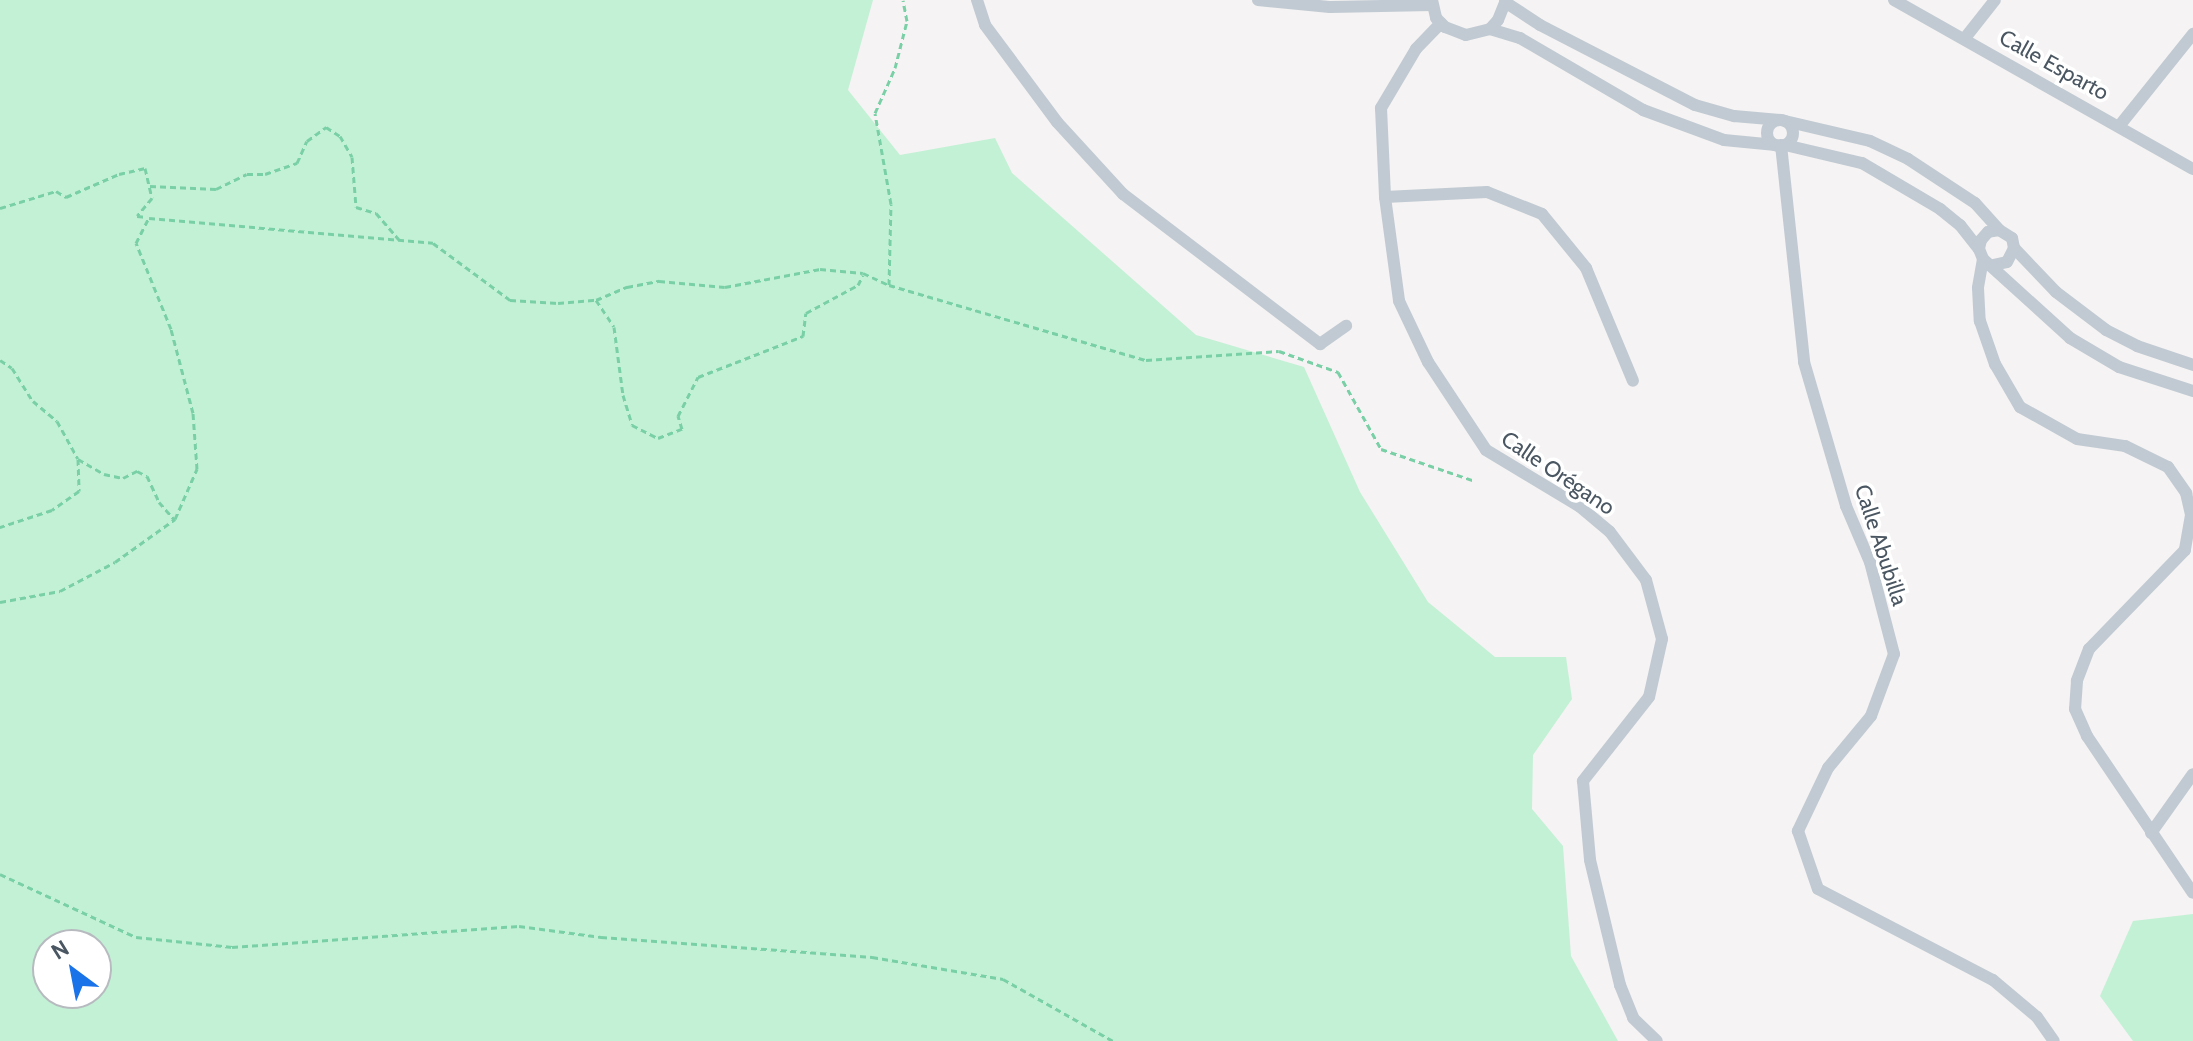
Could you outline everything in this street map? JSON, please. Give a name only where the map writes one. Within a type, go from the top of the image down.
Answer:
[{"type":"street","points":[[977,0],[985,25],[1048,110],[1123,194],[1320,344],[1346,326]]},
{"type":"street","points":[[1258,0],[1330,7],[1432,3],[1441,23],[1466,35],[1490,29],[1520,38],[1643,110],[1724,140],[1781,145],[1862,163],[1940,209],[1960,225],[1985,258],[2070,338],[2119,367],[2193,391]]},
{"type":"street","name":"Calle Esparto","points":[[1894,0],[2193,169]]},
{"type":"street","points":[[1965,38],[1995,0]]},
{"type":"street","points":[[1490,29],[1498,20],[1505,1],[1540,25],[1695,105],[1734,116],[1783,120],[1870,141],[1908,159],[1975,203],[1999,230],[2012,238],[2014,248],[2056,292],[2106,330],[2137,346],[2193,365]]},
{"type":"street","name":"Calle Orégano","points":[[1441,23],[1416,49],[1381,108],[1385,197],[1399,301],[1428,362],[1486,450],[1579,506],[1610,532],[1646,580],[1662,639],[1649,697],[1583,781],[1590,860],[1620,985],[1633,1018],[1657,1041]]},
{"type":"street","points":[[2120,125],[2193,34]]},
{"type":"street","points":[[1781,145],[1767,137],[1768,128],[1773,122],[1783,120]]},
{"type":"street","points":[[1781,145],[1793,131],[1783,120]]},
{"type":"street","name":"Calle Abubilla","points":[[1781,145],[1804,362],[1846,506],[1870,562],[1894,654],[1871,716],[1828,768],[1798,831],[1818,889],[1993,980],[2037,1017],[2054,1041]]},
{"type":"street","points":[[1385,197],[1487,192],[1542,214],[1586,268],[1633,381]]},
{"type":"street","points":[[1999,230],[1984,235],[1985,258],[1978,288],[1980,321],[1995,364],[2020,407],[2077,439],[2125,446],[2168,467],[2186,493],[2191,515],[2185,550],[2089,649],[2077,681],[2075,709],[2087,736],[2193,893]]},
{"type":"street","points":[[1985,258],[2007,262],[2014,248]]},
{"type":"street","points":[[2151,833],[2193,774]]},
{"type":"path","points":[[889,285],[891,204],[875,113],[895,68],[907,21],[903,0]]},
{"type":"path","points":[[150,186],[216,189],[247,174],[265,174],[297,163],[307,141],[326,127],[340,136],[352,157],[356,207],[376,213],[399,239]]},
{"type":"path","points":[[0,208],[56,191],[66,197],[119,174],[145,168],[152,198],[137,216],[433,243],[510,300],[558,303],[596,300],[627,287],[659,281],[725,287],[820,269],[863,273],[889,285],[1146,360],[1279,351],[1338,372],[1381,449],[1475,481]]},
{"type":"path","points":[[0,602],[60,591],[115,562],[175,519],[197,469],[193,413],[171,329],[136,243],[149,218]]},
{"type":"path","points":[[596,300],[614,327],[623,395],[632,425],[658,438],[682,429],[678,416],[698,377],[803,336],[806,313],[858,285],[863,273]]},
{"type":"path","points":[[0,360],[12,368],[33,401],[57,421],[78,459],[79,491],[52,510],[0,527]]},
{"type":"path","points":[[78,459],[104,474],[123,478],[137,471],[147,476],[159,502],[175,519]]},
{"type":"path","points":[[0,874],[136,937],[232,947],[519,926],[601,937],[872,957],[1003,979],[1113,1041]]},
{"type":"green space","points":[[0,0],[873,0],[848,90],[900,155],[995,138],[1012,173],[1196,335],[1304,367],[1360,492],[1428,602],[1495,657],[1566,657],[1572,699],[1533,755],[1532,809],[1563,846],[1571,956],[1618,1041],[0,1041]]},
{"type":"green space","points":[[2193,914],[2193,1041],[2133,1041],[2100,996],[2133,921]]}]
